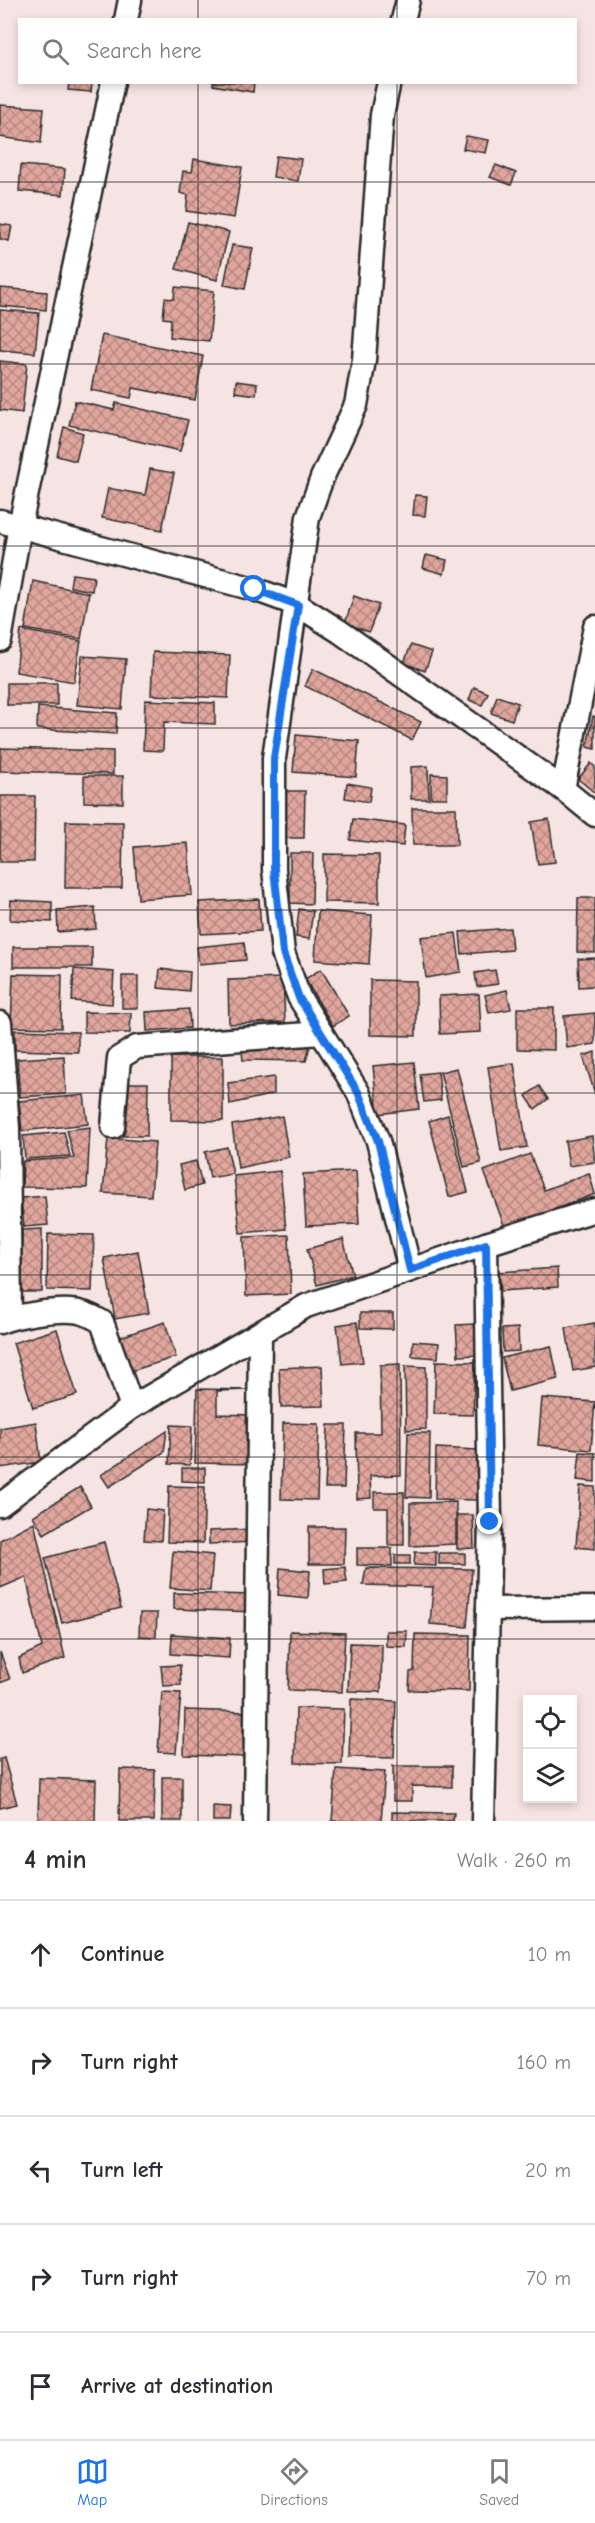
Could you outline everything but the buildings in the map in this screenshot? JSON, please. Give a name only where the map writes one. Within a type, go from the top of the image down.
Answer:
[{"type":"street","points":[[126,18],[130,0]]},
{"type":"street","points":[[404,18],[408,0]]},
{"type":"street","points":[[0,640],[10,523],[113,84]]},
{"type":"street","points":[[389,84],[382,116],[364,360],[356,405],[322,477],[308,517],[298,605],[274,758],[274,869],[283,953],[299,998],[358,1092],[378,1141],[410,1270]]},
{"type":"street","points":[[10,523],[254,589],[298,605],[349,638],[563,789],[595,815]]},
{"type":"street","points":[[563,789],[595,627]]},
{"type":"street","points":[[0,1023],[9,1128],[5,1320],[71,1310],[91,1315],[102,1322],[132,1407]]},
{"type":"street","points":[[113,1127],[119,1058],[137,1047],[321,1033]]},
{"type":"street","points":[[0,1505],[132,1407],[306,1306],[486,1244],[595,1210]]},
{"type":"street","points":[[483,1821],[490,1522],[486,1244]]},
{"type":"street","points":[[255,1821],[261,1333]]},
{"type":"street","points":[[488,1609],[595,1608]]},
{"type":"route","points":[[254,589],[298,605],[274,758],[274,869],[283,953],[299,998],[358,1092],[378,1141],[410,1270],[486,1244],[490,1522]]}]
